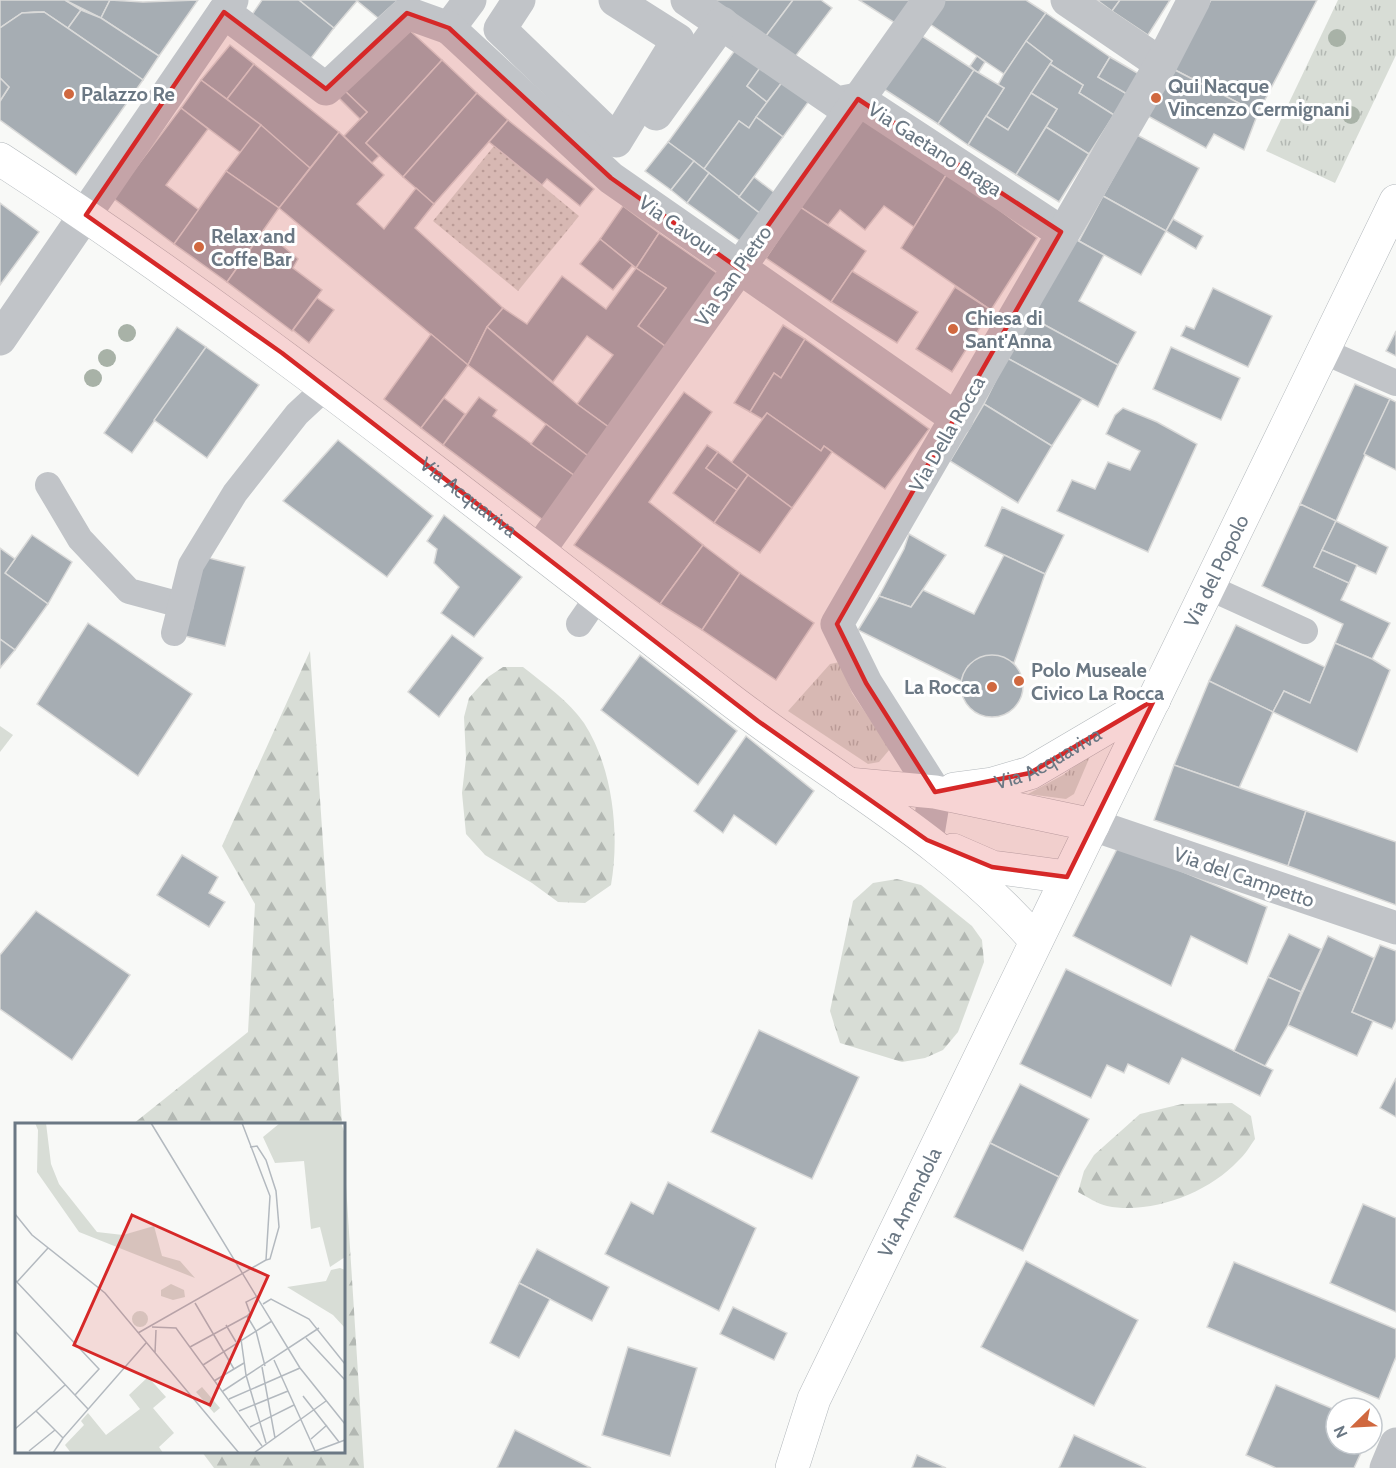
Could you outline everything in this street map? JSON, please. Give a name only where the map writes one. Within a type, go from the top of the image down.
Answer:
[{"type":"main road","name":"Via Acquaviva","points":[[0,159],[86,215],[326,387],[538,552],[588,611],[758,721],[927,840],[1006,906],[1036,941]]},
{"type":"main road","name":"Via del Popolo","points":[[1036,941],[1396,201]]},
{"type":"main road","name":"Via Acquaviva","points":[[934,792],[993,784],[1030,773],[1154,700]]},
{"type":"main road","name":"Via Acquaviva","points":[[846,784],[934,792],[1093,825]]},
{"type":"main road","name":"Via Acquaviva","points":[[927,840],[992,867],[1067,877]]},
{"type":"main road","name":"Via Amendola","points":[[792,1468],[814,1399],[1036,941]]},
{"type":"street","points":[[0,339],[228,6],[326,89],[407,13],[450,28],[470,0]]},
{"type":"street","points":[[519,0],[500,29],[615,141],[678,40],[615,0]]},
{"type":"street","name":"Via Gaetano Braga","points":[[687,0],[769,59],[837,103],[858,99],[1061,232]]},
{"type":"street","name":"Via San Pietro","points":[[538,552],[929,0]]},
{"type":"street","points":[[1067,0],[1161,64]]},
{"type":"street","name":"Via Della Rocca","points":[[934,792],[866,684],[837,624],[957,419],[1061,232],[1161,64],[1194,0]]},
{"type":"street","points":[[611,178],[722,23]]},
{"type":"street","name":"Via Cavour","points":[[450,28],[611,178],[957,419]]},
{"type":"street","points":[[927,840],[934,792]]},
{"type":"street","name":"Via del Campetto","points":[[1093,825],[1396,928]]},
{"type":"street","points":[[1386,1468],[1396,1444]]},
{"type":"lane","points":[[1323,351],[1396,383]]},
{"type":"lane","points":[[174,633],[190,565],[235,493],[297,414],[326,387]]},
{"type":"lane","points":[[48,485],[80,539],[129,591],[181,605]]},
{"type":"lane","points":[[1208,587],[1305,631]]},
{"type":"highlighted area","points":[[224,12],[326,89],[407,13],[449,28],[611,178],[738,268],[858,99],[1061,232],[837,624],[866,683],[935,792],[1030,773],[1154,700],[1067,877],[992,867],[927,840],[758,721],[282,353],[86,215]]},
{"type":"green space","points":[[1338,0],[1396,0],[1396,55],[1335,183],[1266,151]]},
{"type":"green space","points":[[494,146],[579,216],[518,291],[433,221]]},
{"type":"green space","points":[[310,651],[342,1123],[134,1123],[248,1032],[255,904],[222,846]]},
{"type":"green space","points":[[840,662],[852,693],[890,749],[879,762],[868,764],[788,711],[830,664]]},
{"type":"green space","points":[[503,667],[523,667],[563,700],[584,723],[602,760],[612,802],[614,865],[611,885],[585,903],[558,902],[532,883],[485,855],[466,834],[462,793],[466,758],[464,717],[469,698],[488,677]]},
{"type":"green space","points":[[0,726],[13,735],[0,752]]},
{"type":"green space","points":[[1091,754],[1074,794],[1066,799],[1028,794],[1063,775]]},
{"type":"green space","points":[[897,879],[921,885],[972,926],[982,940],[984,962],[958,1032],[943,1050],[925,1058],[902,1062],[840,1043],[830,1011],[853,901],[873,883]]},
{"type":"green space","points":[[1232,1103],[1251,1116],[1255,1139],[1241,1159],[1211,1183],[1178,1199],[1142,1207],[1107,1206],[1078,1192],[1084,1171],[1094,1155],[1140,1114],[1182,1104]]},
{"type":"green space","points":[[345,1169],[364,1468],[214,1468],[203,1453],[345,1453]]},
{"type":"building","points":[[0,0],[65,0],[81,10],[68,28],[44,12],[34,12],[22,13],[0,28]]},
{"type":"building","points":[[65,0],[110,0],[101,18]]},
{"type":"building","points":[[110,0],[143,2],[198,0],[159,56],[101,18]]},
{"type":"building","points":[[262,0],[299,0],[334,28],[305,66],[247,22]]},
{"type":"building","points":[[299,0],[356,0],[357,1],[334,28]]},
{"type":"building","points":[[356,0],[398,0],[378,18]]},
{"type":"building","points":[[711,0],[793,0],[760,44]]},
{"type":"building","points":[[793,0],[821,0],[832,8],[788,66],[760,44]]},
{"type":"building","points":[[859,0],[911,0],[895,23]]},
{"type":"building","points":[[942,0],[1026,0],[1046,13],[1004,74],[927,22]]},
{"type":"building","points":[[1097,0],[1120,0],[1112,11]]},
{"type":"building","points":[[1120,0],[1170,0],[1148,35],[1112,11]]},
{"type":"building","points":[[1211,0],[1317,0],[1258,113],[1173,69]]},
{"type":"building","points":[[81,10],[101,18],[159,56],[143,80],[68,28]]},
{"type":"building","name":"Palazzo Re","points":[[44,12],[143,80],[76,175],[0,120],[0,101],[9,87],[0,78],[0,28],[22,13]]},
{"type":"building","points":[[1046,13],[1110,57],[1098,77],[1127,94],[1114,115],[1079,93],[1083,85],[1050,64],[1052,61],[1026,41]]},
{"type":"building","points":[[405,26],[442,60],[366,143],[379,156],[372,163],[344,136],[367,112],[345,91]]},
{"type":"building","points":[[919,34],[974,70],[938,124],[884,89]]},
{"type":"building","points":[[1026,41],[1052,61],[1008,130],[986,116],[1004,88],[998,85]]},
{"type":"building","points":[[230,45],[254,64],[227,99],[201,80]]},
{"type":"building","points":[[738,46],[762,65],[747,86],[767,102],[749,128],[739,121],[704,169],[668,142]]},
{"type":"building","points":[[977,56],[985,62],[978,73],[970,66]]},
{"type":"building","points":[[1110,57],[1139,74],[1127,94],[1098,77]]},
{"type":"building","points":[[442,60],[477,93],[403,177],[366,143]]},
{"type":"building","points":[[254,64],[339,132],[310,168],[227,99]]},
{"type":"building","points":[[1050,64],[1083,85],[1079,93],[1114,115],[1089,154],[1046,127],[1057,109],[1031,93]]},
{"type":"building","points":[[762,65],[783,81],[767,102],[747,86]]},
{"type":"building","points":[[1173,69],[1258,113],[1244,150],[1214,134],[1206,148],[1146,115]]},
{"type":"building","points":[[974,70],[1004,88],[968,145],[938,124]]},
{"type":"building","points":[[0,78],[9,87],[0,101]]},
{"type":"building","points":[[201,80],[261,125],[241,153],[181,108]]},
{"type":"building","points":[[783,81],[809,101],[783,137],[756,117]]},
{"type":"building","points":[[345,91],[367,112],[360,119],[335,94]]},
{"type":"building","points":[[477,93],[508,120],[434,204],[403,177]]},
{"type":"building","points":[[1031,93],[1057,109],[1016,175],[968,145],[986,116],[1008,130]]},
{"type":"building","points":[[181,108],[208,129],[166,185],[199,210],[174,244],[113,198]]},
{"type":"building","points":[[861,111],[948,172],[914,227],[884,206],[865,230],[840,210],[828,225],[800,207]]},
{"type":"building","points":[[756,117],[783,137],[739,197],[704,169],[739,121],[749,128]]},
{"type":"building","points":[[508,120],[594,189],[580,206],[547,179],[542,185],[489,142]]},
{"type":"building","points":[[261,125],[310,168],[279,208],[226,171]]},
{"type":"building","points":[[1046,127],[1089,154],[1059,202],[1016,175]]},
{"type":"building","points":[[339,132],[384,175],[357,204],[384,229],[416,188],[434,204],[415,228],[503,308],[487,327],[468,365],[279,208]]},
{"type":"building","points":[[1137,135],[1199,168],[1166,231],[1103,196]]},
{"type":"building","points":[[668,142],[694,161],[671,190],[645,171]]},
{"type":"building","points":[[694,161],[709,173],[687,203],[671,190]]},
{"type":"building","points":[[226,171],[279,208],[227,282],[174,244]]},
{"type":"building","points":[[948,172],[1037,238],[991,310],[901,248]]},
{"type":"building","points":[[709,173],[765,217],[744,244],[687,203]]},
{"type":"building","points":[[754,177],[780,197],[765,217],[739,197]]},
{"type":"building","points":[[1103,196],[1166,231],[1141,275],[1079,241]]},
{"type":"building","points":[[0,203],[39,232],[0,285]]},
{"type":"building","points":[[623,206],[659,233],[636,268],[600,239]]},
{"type":"building","points":[[800,207],[866,251],[831,302],[766,258]]},
{"type":"building","points":[[1173,219],[1203,236],[1196,249],[1166,231]]},
{"type":"building","points":[[264,230],[298,259],[293,268],[322,290],[292,331],[227,282]]},
{"type":"building","points":[[659,233],[724,278],[673,352],[638,326],[666,288],[636,268]]},
{"type":"building","points":[[600,239],[636,268],[632,266],[613,290],[580,264]]},
{"type":"building","points":[[1075,239],[1104,255],[1079,301],[1136,332],[1118,365],[1032,318]]},
{"type":"building","points":[[636,268],[666,288],[638,326],[673,352],[614,431],[577,404],[613,355],[587,336],[553,382],[487,327],[503,308],[527,324],[562,276],[606,309]]},
{"type":"building","points":[[852,271],[918,312],[897,343],[831,302]]},
{"type":"building","name":"Chiesa di Sant'Anna","points":[[955,287],[991,310],[952,372],[916,349]]},
{"type":"building","points":[[1213,288],[1272,316],[1248,367],[1181,336],[1186,326],[1194,329]]},
{"type":"building","points":[[317,298],[334,310],[309,343],[293,330]]},
{"type":"building","points":[[1032,318],[1118,365],[1098,407],[1007,358]]},
{"type":"building","points":[[783,325],[805,339],[781,378],[774,373],[750,412],[734,403]]},
{"type":"building","points":[[177,327],[206,347],[132,453],[104,433]]},
{"type":"building","points":[[487,327],[577,404],[614,431],[592,459],[468,365]]},
{"type":"building","points":[[1396,331],[1396,356],[1386,351]]},
{"type":"building","points":[[431,334],[468,365],[421,428],[384,399]]},
{"type":"building","points":[[805,339],[929,429],[885,489],[824,446],[821,451],[767,413],[762,419],[750,412],[774,373],[781,378]]},
{"type":"building","points":[[206,347],[259,385],[207,458],[154,420]]},
{"type":"building","points":[[1171,347],[1240,378],[1221,420],[1153,389]]},
{"type":"building","points":[[1007,358],[1082,399],[1052,446],[984,404]]},
{"type":"building","points":[[1355,384],[1390,399],[1336,521],[1300,504]]},
{"type":"building","points":[[684,392],[712,412],[649,502],[703,545],[660,604],[574,545]]},
{"type":"building","points":[[479,397],[497,410],[493,416],[578,478],[547,523],[443,445]]},
{"type":"building","points":[[444,398],[465,414],[443,445],[421,428]]},
{"type":"building","points":[[1390,399],[1396,402],[1396,470],[1364,454]]},
{"type":"building","points":[[984,404],[1052,446],[1018,503],[950,461]]},
{"type":"building","points":[[1123,408],[1157,422],[1197,444],[1148,552],[1057,511],[1072,480],[1095,489],[1108,462],[1130,470],[1140,451],[1106,434],[1115,415]]},
{"type":"building","points":[[767,413],[821,451],[824,446],[832,452],[792,508],[731,463]]},
{"type":"building","points":[[546,424],[592,459],[578,478],[531,444]]},
{"type":"building","points":[[338,440],[433,516],[387,577],[283,501]]},
{"type":"building","points":[[707,445],[718,452],[706,468],[737,490],[714,523],[673,493]]},
{"type":"building","points":[[718,452],[748,475],[737,490],[706,468]]},
{"type":"building","points":[[748,475],[792,508],[760,553],[714,523]]},
{"type":"building","points":[[1300,504],[1336,521],[1314,567],[1349,583],[1341,600],[1390,623],[1372,659],[1335,643],[1343,624],[1262,586]]},
{"type":"building","points":[[1002,507],[1064,535],[1045,574],[985,546]]},
{"type":"building","points":[[444,515],[522,577],[474,637],[441,613],[459,587],[434,563],[437,549],[427,541]]},
{"type":"building","points":[[1336,521],[1388,547],[1376,574],[1322,550]]},
{"type":"building","points":[[909,534],[946,555],[911,607],[879,596],[904,549]]},
{"type":"building","points":[[32,535],[72,562],[48,604],[5,573]]},
{"type":"building","points":[[703,545],[740,573],[702,630],[660,604]]},
{"type":"building","points":[[0,548],[15,559],[5,573],[48,604],[15,650],[0,639]]},
{"type":"building","points":[[1322,550],[1357,565],[1349,583],[1314,567]]},
{"type":"building","points":[[1004,555],[1045,574],[1014,663],[998,656],[982,657],[968,666],[961,681],[858,630],[879,596],[911,607],[923,590],[974,614]]},
{"type":"building","points":[[205,557],[245,567],[225,646],[185,636]]},
{"type":"building","points":[[740,573],[814,623],[776,680],[702,630]]},
{"type":"building","points":[[88,623],[192,694],[138,776],[37,704]]},
{"type":"building","points":[[1236,625],[1325,667],[1310,703],[1284,691],[1273,712],[1209,681]]},
{"type":"building","points":[[452,635],[483,658],[439,717],[408,692]]},
{"type":"building","points":[[0,639],[15,650],[0,668]]},
{"type":"building","points":[[1335,643],[1372,659],[1390,670],[1357,752],[1273,712],[1284,691],[1310,703]]},
{"type":"building","points":[[640,655],[737,731],[698,785],[601,710]]},
{"type":"building","name":"La Rocca","points":[[986,655],[998,655],[1014,664],[1021,674],[1023,686],[1021,698],[1014,708],[998,717],[986,717],[975,712],[966,703],[961,692],[961,680],[966,669],[975,660]]},
{"type":"building","points":[[1209,681],[1273,712],[1239,788],[1174,765]]},
{"type":"building","points":[[746,736],[814,791],[776,845],[734,815],[723,833],[694,811]]},
{"type":"building","points":[[1174,765],[1306,811],[1288,866],[1154,820]]},
{"type":"building","points":[[1306,811],[1396,842],[1396,905],[1288,866]]},
{"type":"building","points":[[1119,845],[1267,907],[1247,964],[1191,936],[1171,986],[1073,936]]},
{"type":"building","points":[[182,855],[218,877],[209,893],[225,902],[209,927],[157,895]]},
{"type":"building","points":[[36,911],[130,975],[72,1060],[0,1009],[0,955]]},
{"type":"building","points":[[1289,934],[1321,949],[1301,992],[1268,977]]},
{"type":"building","points":[[1328,936],[1374,958],[1352,1012],[1373,1021],[1357,1056],[1288,1025]]},
{"type":"building","points":[[1380,945],[1396,951],[1396,1020],[1392,1029],[1352,1012]]},
{"type":"building","points":[[1066,969],[1273,1070],[1260,1096],[1182,1058],[1169,1084],[1128,1064],[1124,1073],[1107,1065],[1091,1098],[1020,1064]]},
{"type":"building","points":[[1268,977],[1301,992],[1288,1025],[1265,1066],[1234,1051]]},
{"type":"building","points":[[759,1030],[859,1077],[812,1179],[711,1132]]},
{"type":"building","points":[[1396,1078],[1396,1117],[1380,1108]]},
{"type":"building","points":[[1020,1084],[1089,1119],[1059,1177],[990,1143]]},
{"type":"building","points":[[990,1143],[1059,1177],[1023,1251],[954,1217]]},
{"type":"building","points":[[668,1182],[756,1228],[719,1311],[605,1254],[631,1202],[653,1214]]},
{"type":"building","points":[[1363,1204],[1396,1218],[1396,1312],[1330,1283]]},
{"type":"building","points":[[537,1249],[609,1287],[592,1321],[519,1283]]},
{"type":"building","points":[[1026,1261],[1138,1320],[1094,1406],[981,1347]]},
{"type":"building","points":[[1234,1262],[1396,1329],[1396,1357],[1380,1396],[1372,1396],[1207,1327]]},
{"type":"building","points":[[519,1283],[550,1299],[519,1358],[490,1343]]},
{"type":"building","points":[[733,1307],[787,1333],[774,1360],[720,1334]]},
{"type":"building","points":[[628,1347],[697,1368],[670,1456],[602,1435]]},
{"type":"building","points":[[1276,1385],[1324,1405],[1324,1456],[1360,1456],[1354,1468],[1276,1468],[1246,1455]]},
{"type":"building","points":[[515,1430],[591,1468],[497,1468]]},
{"type":"building","points":[[1074,1435],[1146,1468],[1059,1468]]},
{"type":"building","points":[[917,1455],[946,1468],[912,1468]]},
{"type":"place","name":"Palazzo Re","points":[[69,94]]},
{"type":"place","name":"Qui Nacque Vincenzo Cermignani","points":[[1156,98]]},
{"type":"place","name":"Relax and Coffe Bar","points":[[199,247]]},
{"type":"place","name":"Chiesa di Sant'Anna","points":[[953,329]]},
{"type":"place","name":"Polo Museale Civico La Rocca","points":[[1019,681]]},
{"type":"place","name":"La Rocca","points":[[992,687]]}]
